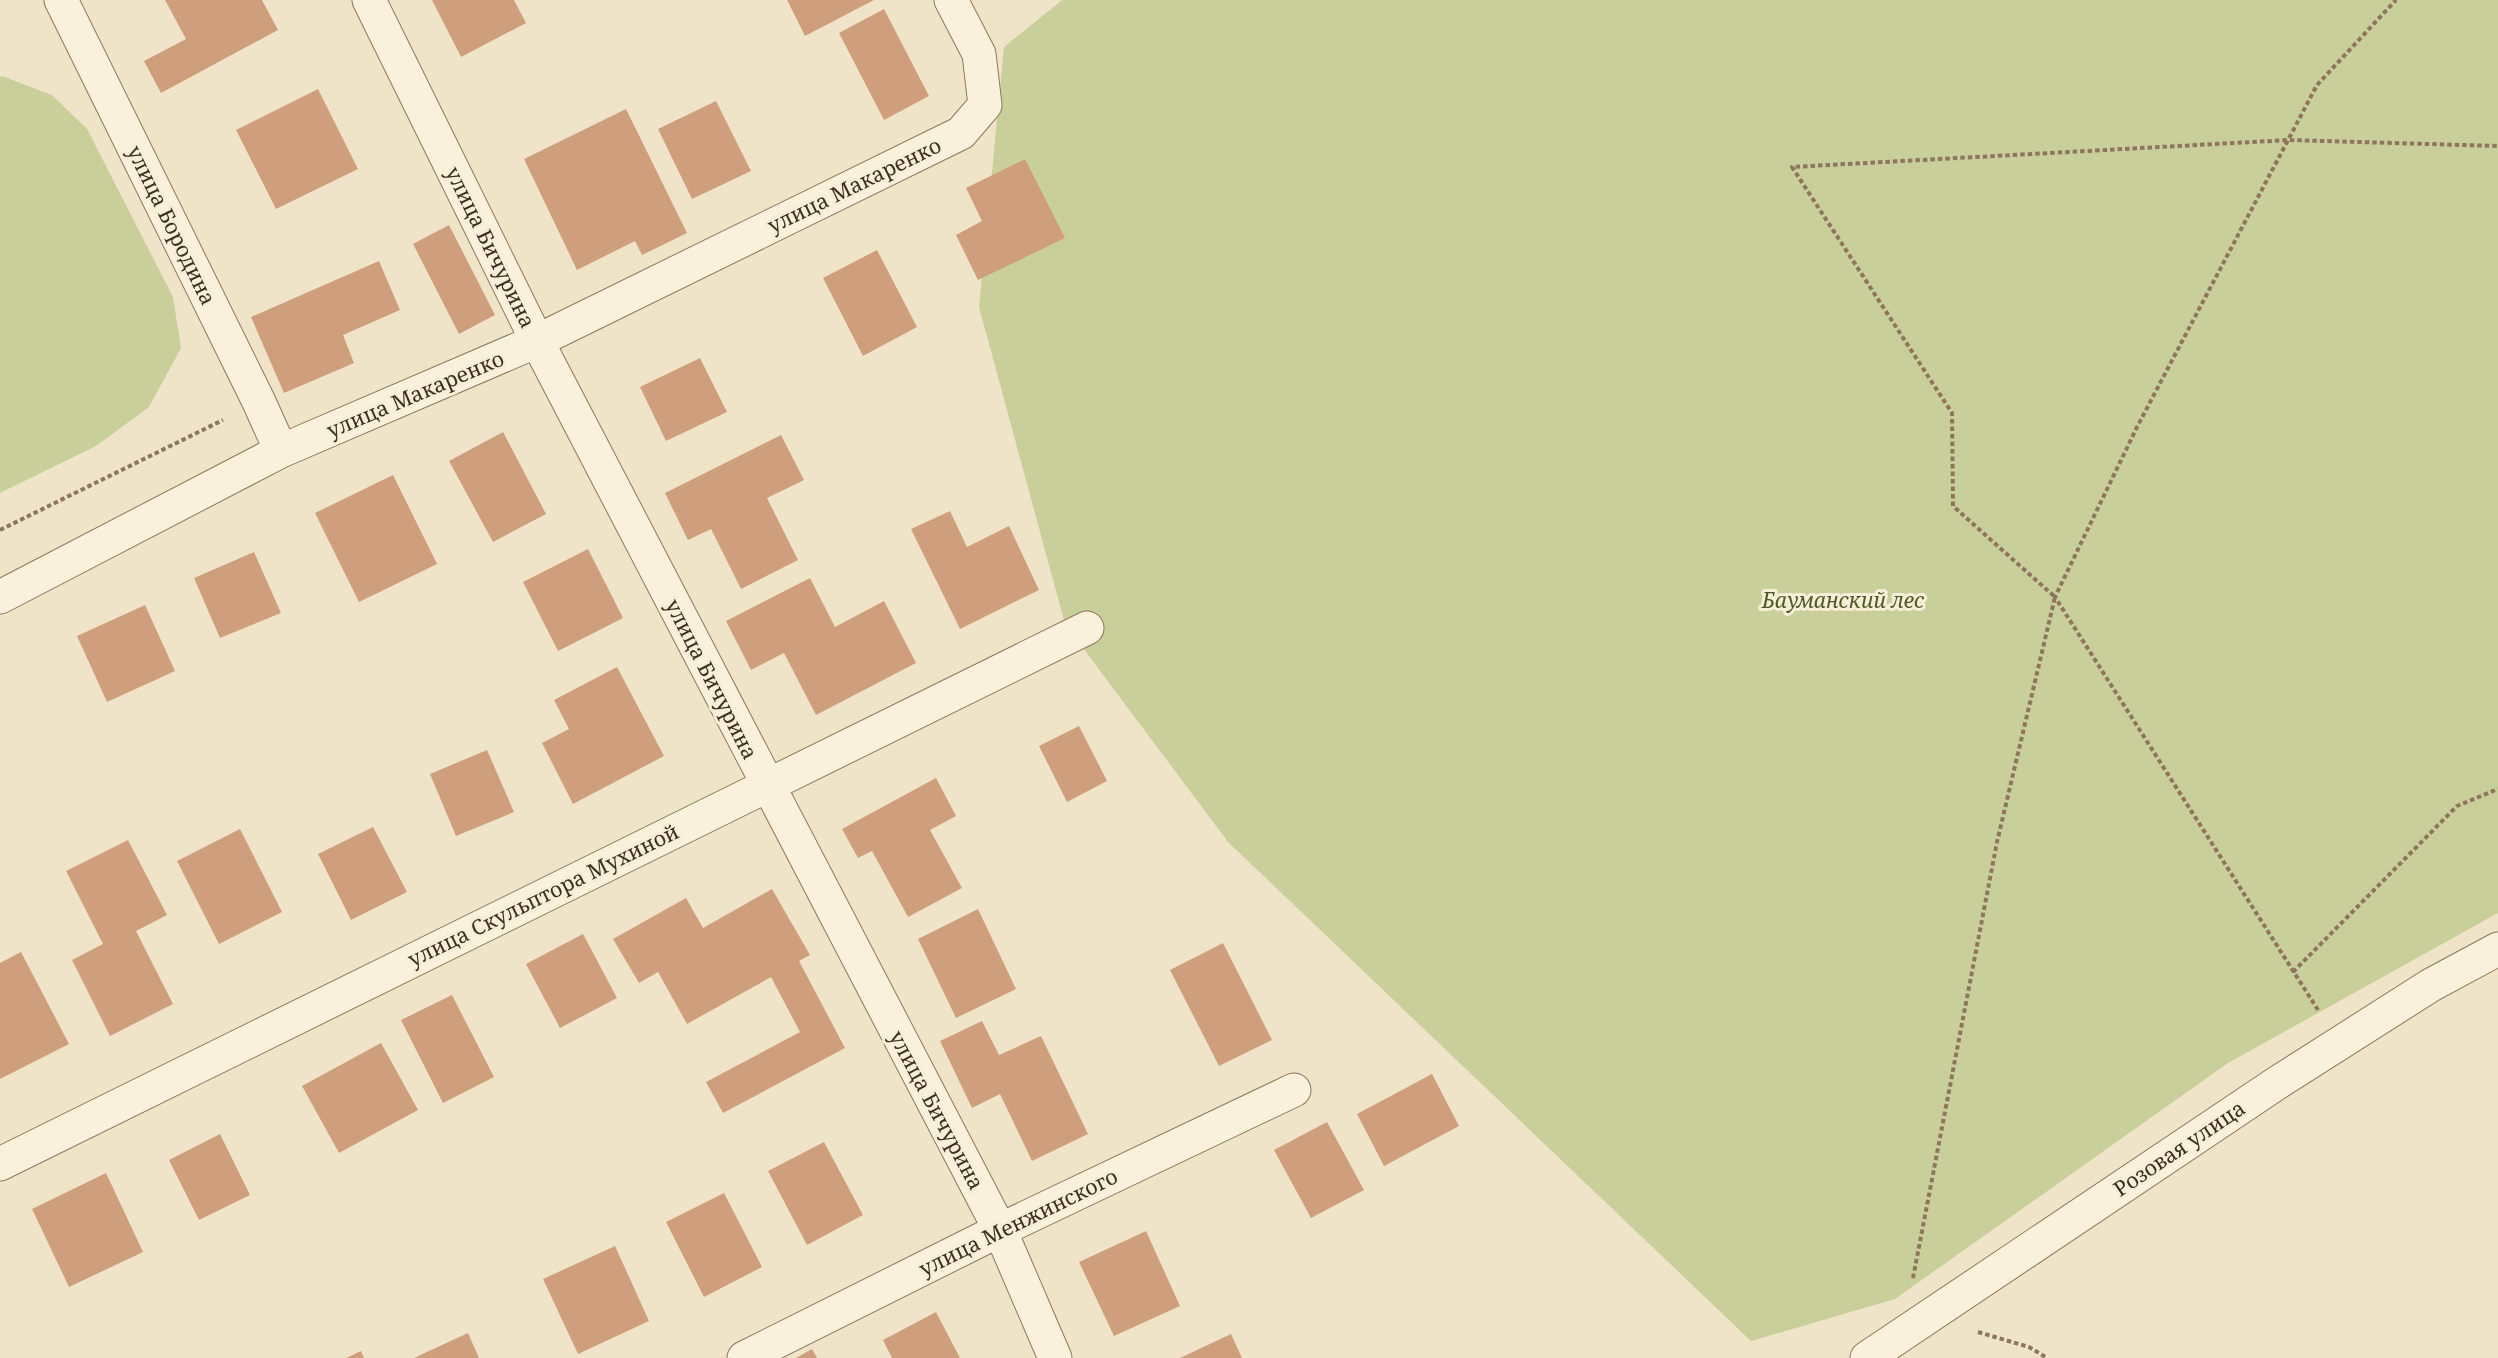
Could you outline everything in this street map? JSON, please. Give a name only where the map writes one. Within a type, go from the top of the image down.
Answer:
[{"type":"street","name":"улица Бородина","points":[[61,0],[281,451]]},
{"type":"street","name":"улица Бичурина","points":[[369,0],[537,341],[1000,1230],[1055,1358]]},
{"type":"street","name":"улица Макаренко","points":[[0,597],[281,451],[537,341],[961,133],[985,105],[979,54],[951,0]]},
{"type":"street","name":"улица Скульптора Мухиной","points":[[0,1164],[1087,628]]},
{"type":"street","name":"Розовая улица","points":[[1867,1358],[2339,1043],[2431,985],[2498,949]]},
{"type":"street","name":"улица Менжинского","points":[[744,1358],[1000,1230],[1294,1090]]},
{"type":"path","points":[[1902,1334],[1997,842],[2055,597],[2137,427],[2318,85],[2396,0]]},
{"type":"path","points":[[2339,1043],[2055,597],[1953,507],[1952,413],[1792,167],[2289,140],[2498,146]]},
{"type":"path","points":[[0,530],[259,402]]},
{"type":"path","points":[[2293,972],[2457,806],[2498,789]]},
{"type":"green space","name":"Бауманский лес","points":[[1062,0],[2498,0],[2498,913],[2228,1063],[1895,1299],[1751,1341],[1228,842],[1065,624],[979,307],[1004,47]]},
{"type":"green space","points":[[0,77],[52,95],[87,129],[173,297],[181,348],[149,407],[96,446],[0,493]]},
{"type":"building","points":[[165,0],[262,0],[278,30],[161,93],[144,61],[186,39]]},
{"type":"building","points":[[432,0],[514,0],[526,23],[461,57]]},
{"type":"building","points":[[787,0],[874,0],[805,36]]},
{"type":"building","points":[[884,9],[929,96],[884,120],[839,33]]},
{"type":"building","points":[[318,89],[358,169],[276,209],[236,130]]},
{"type":"building","points":[[716,101],[751,171],[692,199],[658,129]]},
{"type":"building","points":[[626,109],[687,233],[642,255],[635,241],[577,270],[524,159]]},
{"type":"building","points":[[1025,159],[1065,238],[978,280],[956,235],[982,221],[966,188]]},
{"type":"building","points":[[449,225],[495,315],[459,334],[413,244]]},
{"type":"building","points":[[877,250],[917,327],[863,356],[823,278]]},
{"type":"building","points":[[379,261],[400,310],[343,335],[354,363],[284,393],[251,317]]},
{"type":"building","points":[[700,358],[727,412],[666,441],[640,387]]},
{"type":"building","points":[[503,432],[546,514],[493,542],[449,461]]},
{"type":"building","points":[[781,435],[804,480],[767,498],[798,560],[741,589],[711,529],[688,540],[665,493]]},
{"type":"building","points":[[393,475],[437,564],[359,602],[315,513]]},
{"type":"building","points":[[950,511],[967,547],[1009,526],[1039,590],[960,629],[911,529]]},
{"type":"building","points":[[588,549],[623,618],[558,651],[523,582]]},
{"type":"building","points":[[254,552],[281,613],[220,638],[194,578]]},
{"type":"building","points":[[810,578],[835,627],[884,601],[916,663],[816,715],[784,653],[751,670],[726,621]]},
{"type":"building","points":[[145,605],[175,671],[107,702],[77,636]]},
{"type":"building","points":[[617,667],[664,756],[573,804],[542,743],[569,729],[554,700]]},
{"type":"building","points":[[1079,726],[1107,781],[1067,802],[1039,746]]},
{"type":"building","points":[[487,750],[514,812],[456,836],[430,774]]},
{"type":"building","points":[[936,778],[956,816],[930,830],[962,888],[908,917],[872,851],[858,858],[842,829]]},
{"type":"building","points":[[373,827],[407,892],[351,920],[318,854]]},
{"type":"building","points":[[240,829],[282,912],[219,944],[177,861]]},
{"type":"building","points":[[128,840],[167,915],[136,931],[173,1004],[110,1036],[72,960],[103,944],[66,871]]},
{"type":"building","points":[[772,889],[810,955],[799,961],[845,1048],[723,1113],[706,1082],[800,1032],[771,977],[687,1024],[658,972],[639,983],[613,939],[686,898],[703,928]]},
{"type":"building","points":[[978,909],[1016,989],[956,1018],[918,939]]},
{"type":"building","points":[[583,934],[617,998],[560,1028],[526,964]]},
{"type":"building","points":[[1223,943],[1272,1040],[1219,1066],[1170,970]]},
{"type":"building","points":[[21,952],[69,1044],[0,1079],[0,963]]},
{"type":"building","points":[[452,995],[494,1077],[443,1103],[401,1020]]},
{"type":"building","points":[[982,1021],[999,1055],[1041,1036],[1088,1134],[1032,1161],[1000,1094],[972,1108],[940,1041]]},
{"type":"building","points":[[381,1043],[418,1110],[339,1153],[302,1086]]},
{"type":"building","points":[[1432,1074],[1459,1126],[1384,1166],[1357,1114]]},
{"type":"building","points":[[1327,1122],[1364,1190],[1311,1218],[1274,1150]]},
{"type":"building","points":[[220,1134],[250,1195],[199,1220],[169,1160]]},
{"type":"building","points":[[824,1142],[863,1215],[807,1245],[768,1171]]},
{"type":"building","points":[[106,1173],[143,1252],[69,1287],[32,1209]]},
{"type":"building","points":[[724,1193],[762,1267],[704,1297],[666,1222]]},
{"type":"building","points":[[1146,1231],[1180,1306],[1114,1336],[1079,1262]]},
{"type":"building","points":[[615,1246],[649,1321],[578,1354],[543,1279]]},
{"type":"building","points":[[936,1312],[960,1358],[892,1358],[883,1340]]},
{"type":"building","points":[[468,1333],[479,1358],[414,1358]]},
{"type":"building","points":[[1231,1334],[1242,1358],[1180,1358]]},
{"type":"building","points":[[812,1349],[817,1358],[796,1358]]},
{"type":"building","points":[[361,1351],[364,1358],[346,1358]]}]
